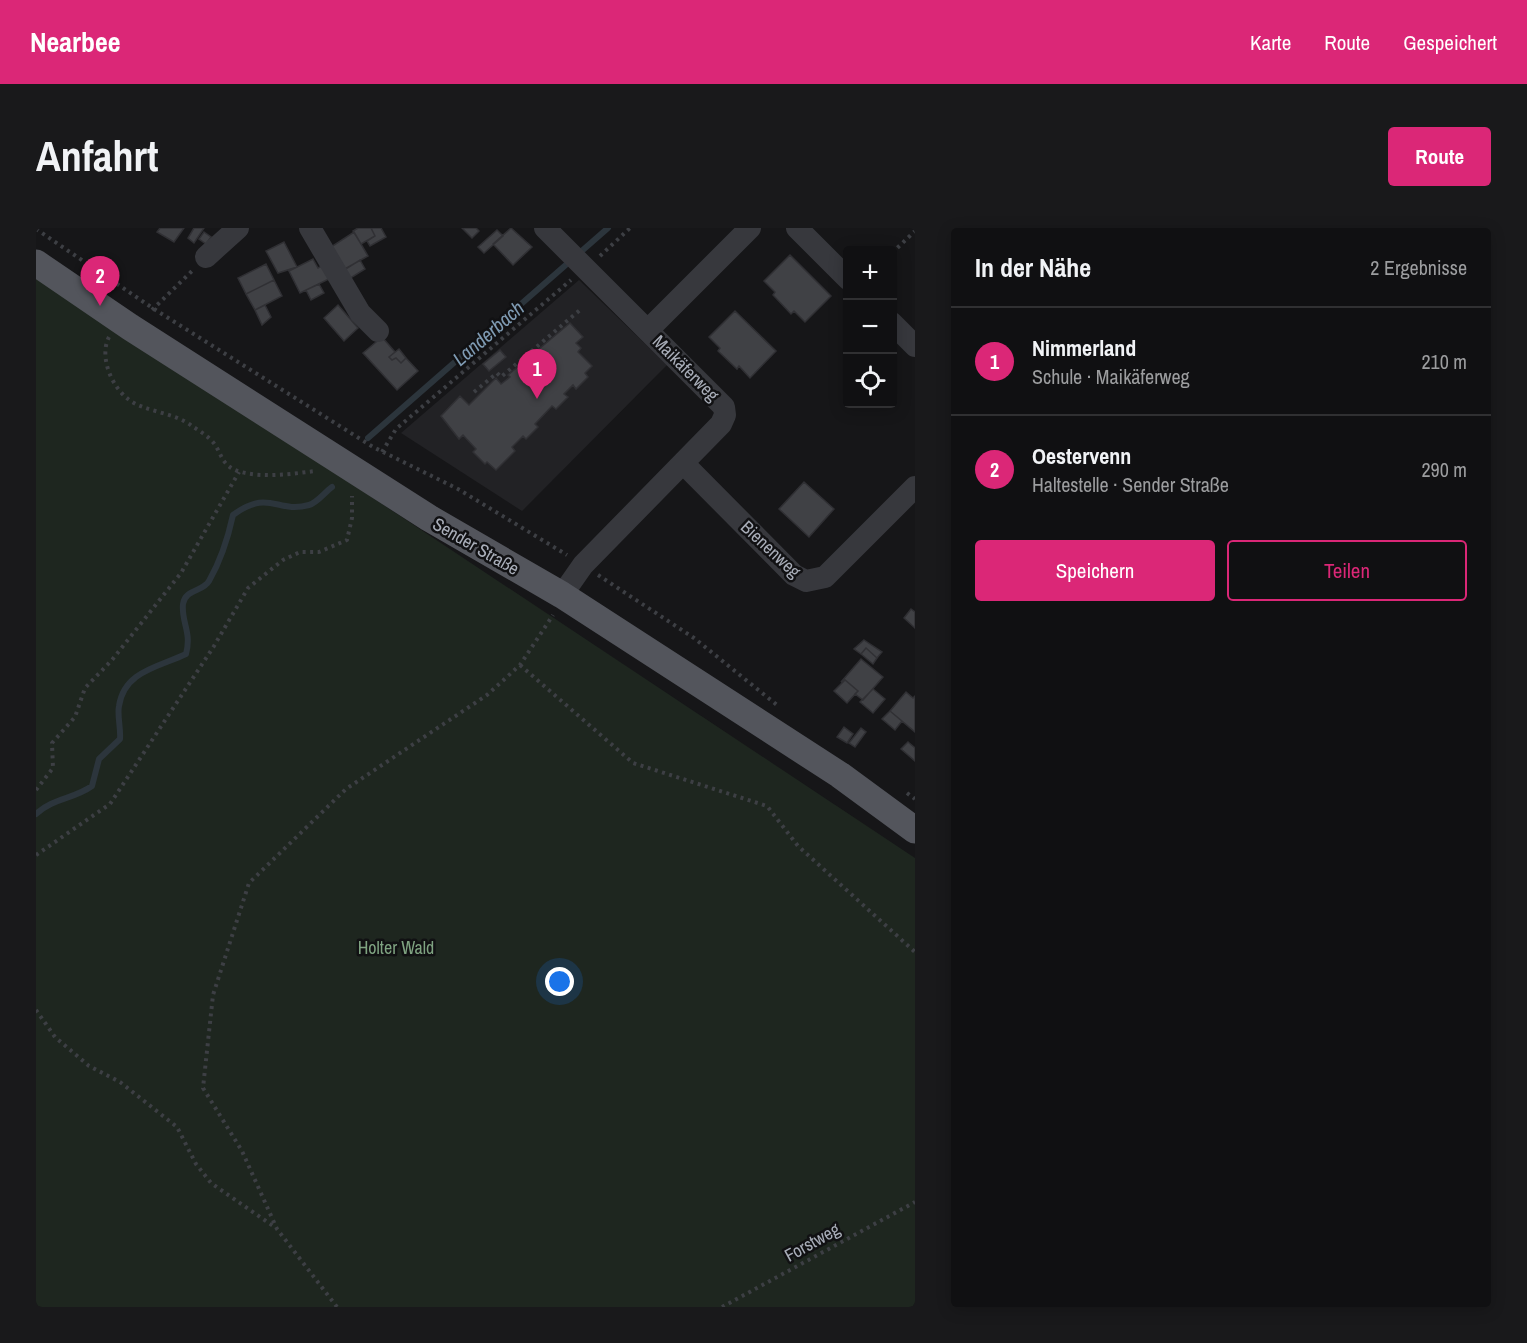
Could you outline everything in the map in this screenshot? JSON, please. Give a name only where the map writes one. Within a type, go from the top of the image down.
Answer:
[{"type":"main road","name":"Sender Straße","points":[[36,263],[326,465],[353,482],[429,519],[562,595],[840,775],[915,830]]},
{"type":"street","points":[[206,257],[238,228]]},
{"type":"street","points":[[310,228],[360,313],[378,331]]},
{"type":"street","name":"Maikäferweg","points":[[545,228],[724,407],[725,415],[721,424],[684,464],[583,565],[562,595]]},
{"type":"street","points":[[648,330],[750,228]]},
{"type":"street","points":[[796,228],[843,274]]},
{"type":"street","points":[[897,329],[915,346]]},
{"type":"street","name":"Bienenweg","points":[[684,464],[794,575],[806,581],[825,577],[915,487]]},
{"type":"path","points":[[382,452],[396,429],[630,228]]},
{"type":"path","points":[[897,248],[915,229]]},
{"type":"path","points":[[36,230],[154,309],[373,447],[458,489],[583,565],[694,638],[786,712]]},
{"type":"path","points":[[175,286],[154,309],[130,327],[111,334],[104,347],[108,372],[128,399],[186,420],[212,441],[221,461],[239,472],[280,475],[316,470],[326,465]]},
{"type":"path","points":[[474,392],[498,374],[501,377],[580,310]]},
{"type":"path","points":[[36,790],[53,768],[52,743],[75,717],[84,688],[112,660],[182,573],[239,472]]},
{"type":"path","points":[[36,855],[110,804],[214,646],[248,588],[283,560],[300,552],[319,552],[347,540],[352,518],[353,482]]},
{"type":"path","points":[[337,1307],[277,1229],[242,1151],[202,1088],[213,995],[249,883],[346,789],[487,694],[520,665],[546,629],[562,595]]},
{"type":"path","points":[[520,665],[633,763],[767,806],[798,846],[915,952]]},
{"type":"path","points":[[905,792],[915,799]]},
{"type":"path","points":[[36,1010],[55,1037],[89,1066],[120,1082],[177,1127],[196,1164],[211,1183],[277,1229]]},
{"type":"path","name":"Forstweg","points":[[722,1307],[915,1203]]},
{"type":"shaded area","points":[[579,280],[667,365],[522,511],[401,433]]},
{"type":"green space","name":"Holter Wald","points":[[36,274],[915,858],[915,1307],[36,1307]]},
{"type":"building","points":[[160,228],[184,228],[174,242],[157,232]]},
{"type":"building","points":[[194,228],[204,228],[194,243],[188,238]]},
{"type":"building","points":[[358,228],[371,228],[375,236],[361,244],[353,231]]},
{"type":"building","points":[[371,228],[381,228],[386,237],[370,246],[367,241],[375,236]]},
{"type":"building","points":[[462,228],[476,228],[479,231],[472,238]]},
{"type":"building","points":[[511,228],[532,247],[513,265],[493,244]]},
{"type":"building","points":[[497,230],[503,236],[484,253],[478,247]]},
{"type":"building","points":[[204,232],[211,237],[206,244],[199,239]]},
{"type":"building","points":[[354,232],[368,256],[343,270],[331,247]]},
{"type":"building","points":[[284,242],[297,267],[278,273],[266,251]]},
{"type":"building","points":[[790,255],[831,296],[805,322],[794,311],[791,314],[773,295],[775,292],[764,281]]},
{"type":"building","points":[[313,259],[318,268],[326,264],[333,277],[300,293],[289,271]]},
{"type":"building","points":[[360,260],[365,269],[349,279],[344,270]]},
{"type":"building","points":[[266,264],[274,280],[246,294],[238,278]]},
{"type":"building","points":[[274,280],[282,296],[255,310],[246,294]]},
{"type":"building","points":[[319,284],[324,293],[311,300],[306,290]]},
{"type":"building","points":[[265,305],[271,317],[262,325],[255,310]]},
{"type":"building","points":[[338,305],[358,328],[344,341],[324,318]]},
{"type":"building","points":[[735,311],[776,351],[750,378],[739,366],[737,369],[718,351],[720,348],[709,337]]},
{"type":"building","points":[[570,323],[583,337],[576,343],[581,348],[578,352],[592,366],[585,373],[588,377],[576,389],[573,385],[564,394],[568,397],[556,409],[552,406],[535,424],[538,427],[526,439],[523,436],[512,447],[515,451],[496,470],[487,462],[485,464],[473,452],[476,449],[463,435],[459,439],[441,416],[460,396],[469,405],[496,378],[501,384],[510,377],[508,375]]},
{"type":"building","points":[[382,337],[395,352],[389,357],[392,360],[396,358],[401,363],[406,358],[418,371],[397,390],[363,353]]},
{"type":"building","points":[[399,349],[406,358],[401,363],[396,358],[392,360],[389,357]]},
{"type":"building","points":[[500,350],[506,357],[489,371],[483,364]]},
{"type":"building","points":[[804,482],[834,509],[809,537],[779,509]]},
{"type":"building","points":[[911,609],[915,612],[915,628],[904,618]]},
{"type":"building","points":[[864,640],[882,652],[877,658],[866,648],[861,654],[854,649]]},
{"type":"building","points":[[866,648],[877,658],[873,664],[861,654]]},
{"type":"building","points":[[861,659],[883,677],[863,700],[855,694],[858,691],[845,680],[841,682]]},
{"type":"building","points":[[845,680],[858,691],[847,703],[834,691]]},
{"type":"building","points":[[873,689],[885,699],[873,713],[860,702]]},
{"type":"building","points":[[906,692],[913,698],[915,696],[915,732],[890,711]]},
{"type":"building","points":[[890,711],[902,721],[895,730],[882,719]]},
{"type":"building","points":[[844,727],[853,734],[847,743],[837,737]]},
{"type":"building","points":[[861,728],[866,732],[855,747],[849,743]]},
{"type":"building","points":[[908,742],[915,748],[915,761],[901,749]]},
{"type":"waterway","name":"Landerbach","points":[[368,438],[608,228]]},
{"type":"waterway","name":"Landerbach","points":[[36,814],[49,805],[92,786],[99,759],[120,739],[119,706],[122,694],[128,685],[144,672],[186,654],[188,639],[183,610],[184,599],[209,581],[224,549],[233,515],[256,503],[265,502],[288,507],[309,505],[332,487]]},
{"type":"place","name":"Oestervenn","points":[[100,306]]},
{"type":"place","name":"Nimmerland","points":[[537,399]]}]
